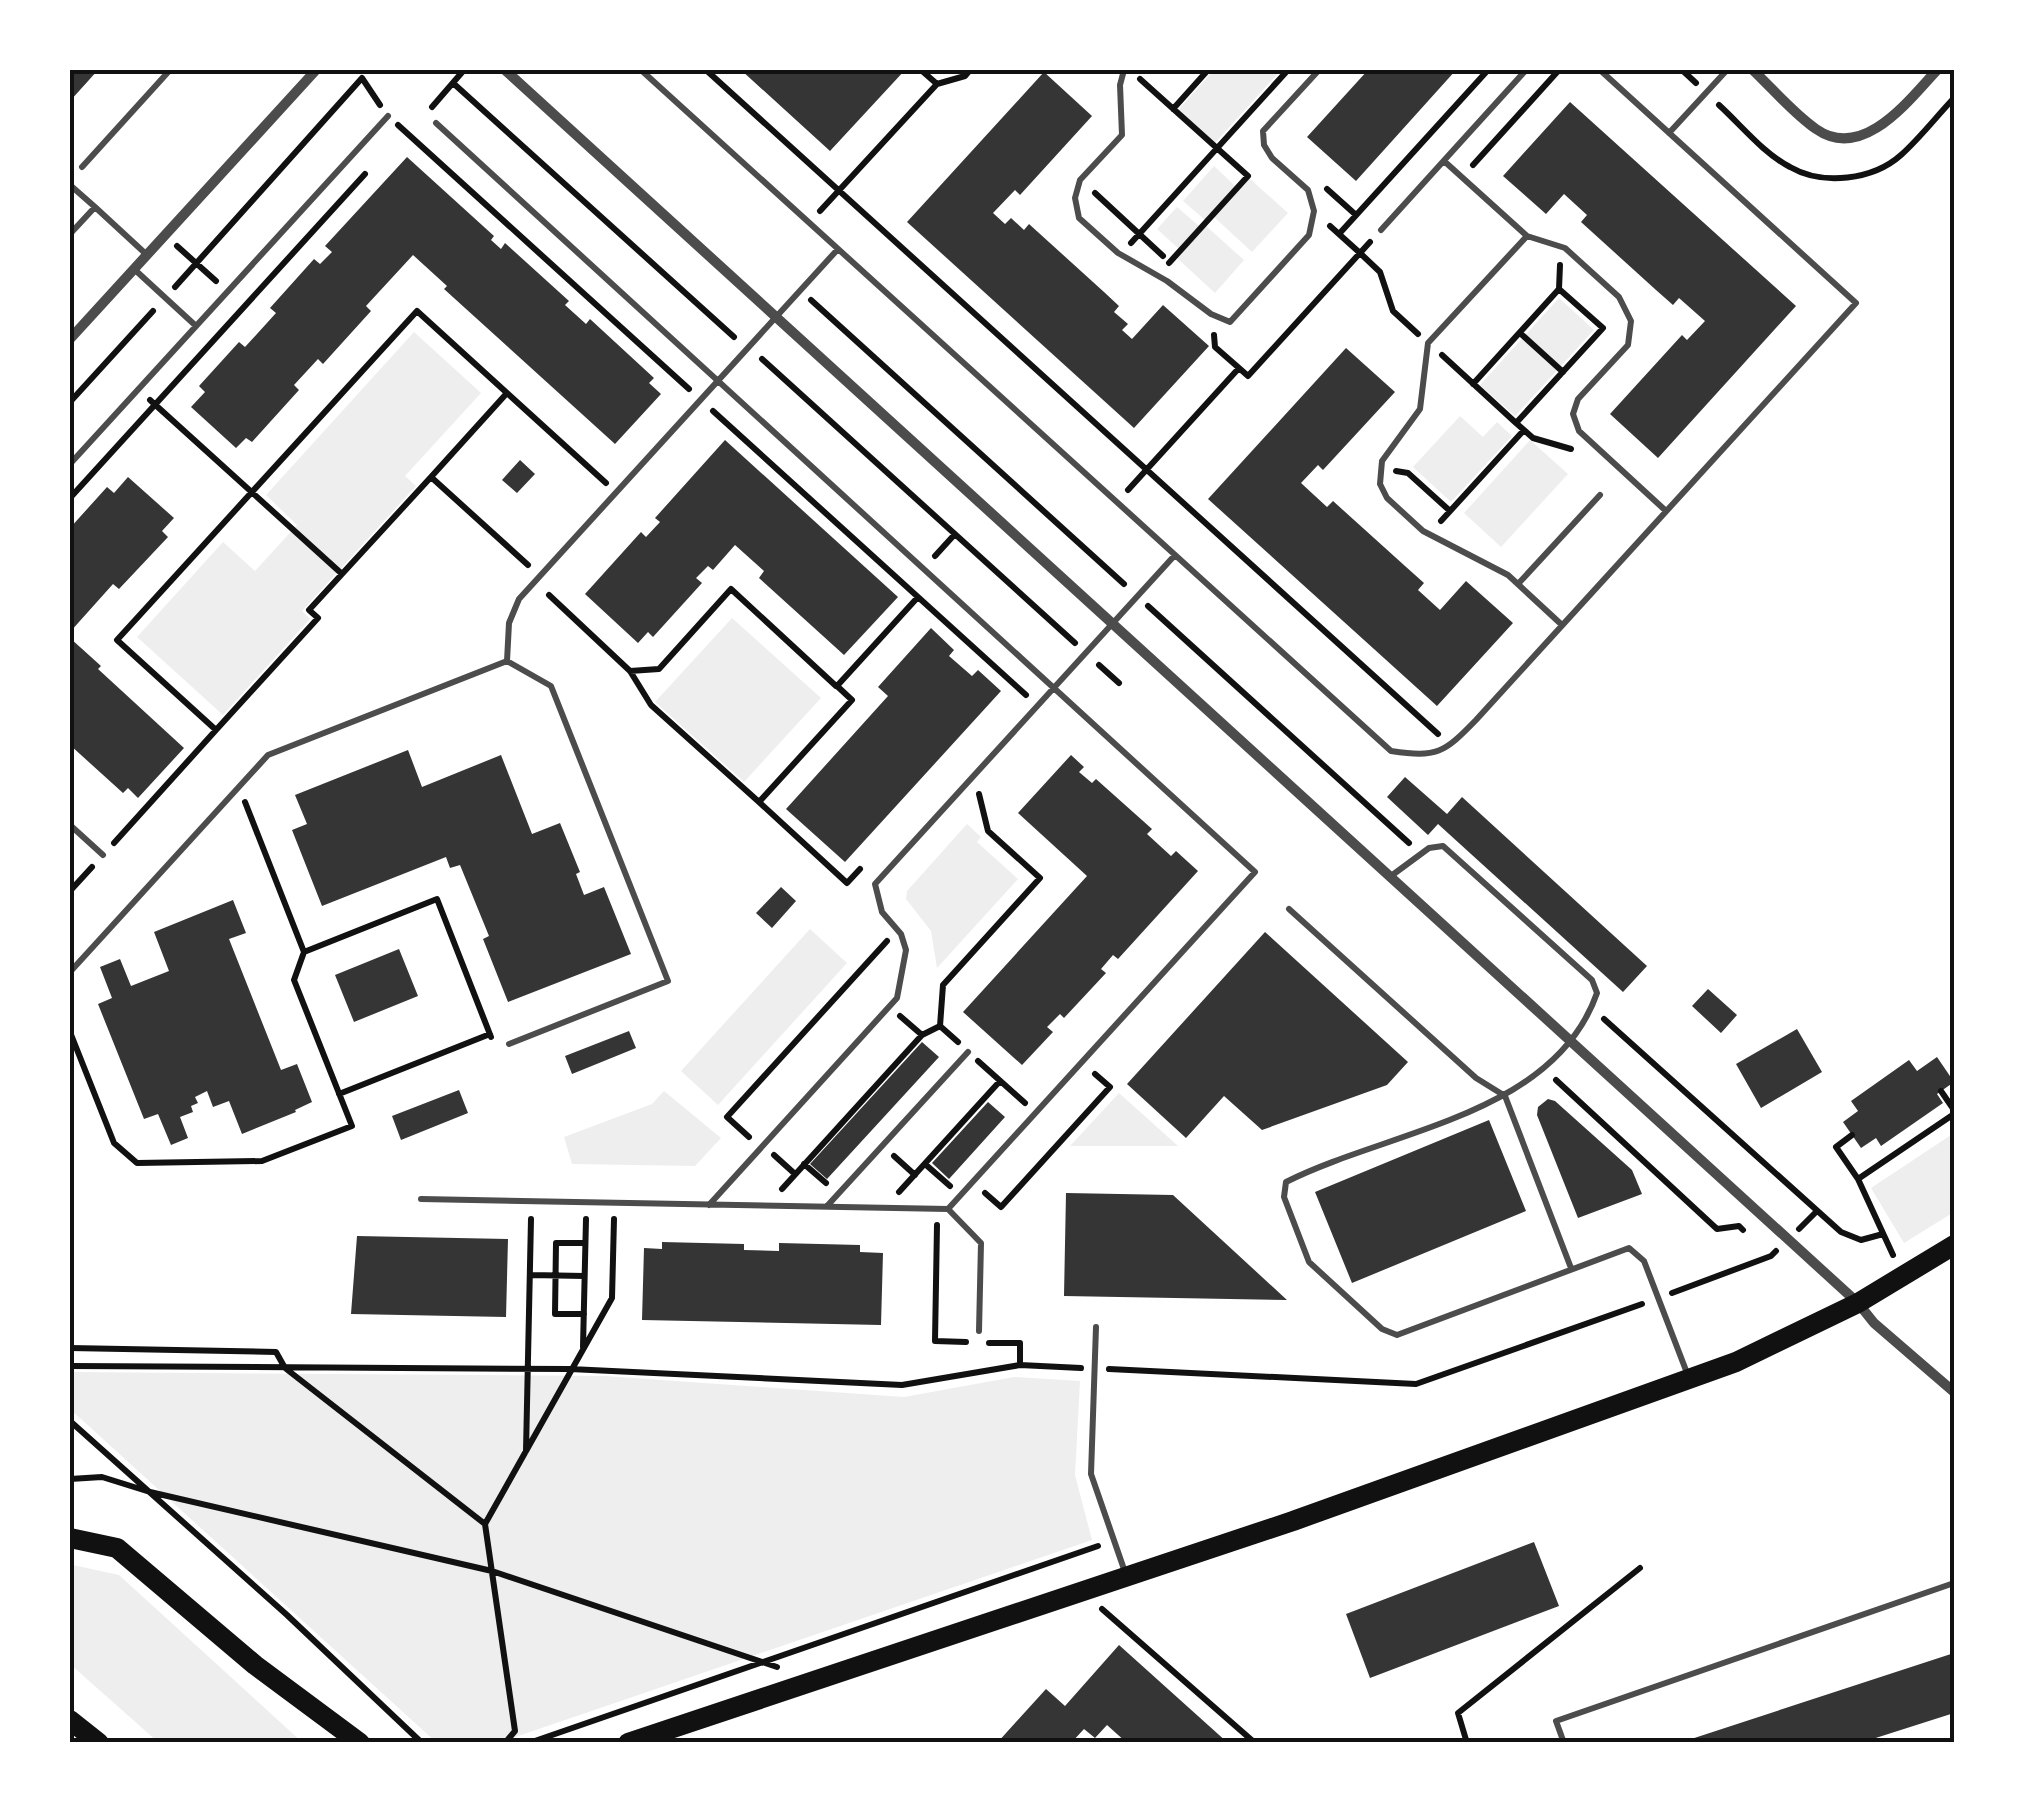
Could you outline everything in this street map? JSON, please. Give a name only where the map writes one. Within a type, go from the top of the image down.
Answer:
[{"type":"main road","points":[[628,1743],[1293,1522],[1736,1362],[1858,1304],[1954,1245]]},
{"type":"main road","points":[[70,1538],[117,1548],[254,1665],[360,1743]]},
{"type":"main road","points":[[70,1720],[98,1743]]},
{"type":"street","points":[[70,339],[316,70]]},
{"type":"street","points":[[505,70],[1572,1042],[1858,1304],[1874,1324],[1954,1392]]},
{"type":"street","points":[[1752,70],[1818,132],[1848,138],[1874,131],[1888,121],[1937,70]]},
{"type":"lane","points":[[82,167],[170,70]]},
{"type":"lane","points":[[640,70],[1391,750],[1425,756],[1450,745],[1856,302],[1600,70]]},
{"type":"lane","points":[[1127,70],[1120,85],[1122,135],[1080,180],[1075,198],[1078,218],[1120,254],[1211,314],[1230,322],[1309,236],[1314,211],[1308,190],[1272,158],[1264,145],[1263,131],[1319,70]]},
{"type":"lane","points":[[1381,230],[1526,70]]},
{"type":"lane","points":[[1669,133],[1727,70]]},
{"type":"lane","points":[[70,464],[388,116]]},
{"type":"lane","points":[[436,123],[1255,872],[948,1209]]},
{"type":"lane","points":[[1444,161],[1526,236],[1565,248],[1619,297],[1631,322],[1628,345],[1578,399],[1573,414],[1579,431],[1666,510]]},
{"type":"lane","points":[[70,185],[147,254]]},
{"type":"lane","points":[[70,234],[95,207]]},
{"type":"lane","points":[[1526,236],[1428,344],[1420,408],[1382,462],[1380,484],[1387,498],[1429,534],[1508,575],[1562,625]]},
{"type":"lane","points":[[507,661],[509,623],[519,599],[838,249]]},
{"type":"lane","points":[[134,269],[196,326]]},
{"type":"lane","points":[[1518,584],[1600,495]]},
{"type":"lane","points":[[709,1204],[896,998],[906,950],[898,929],[882,912],[875,884],[1175,555]]},
{"type":"lane","points":[[70,972],[268,754],[507,661]]},
{"type":"lane","points":[[507,661],[551,686],[668,981],[509,1044]]},
{"type":"lane","points":[[70,825],[103,855]]},
{"type":"lane","points":[[1390,877],[1436,845],[1449,850],[1597,986],[1591,1008],[1572,1042],[1504,1096],[1286,1182],[1284,1197],[1309,1262],[1390,1333],[1408,1332],[1629,1248],[1644,1261],[1689,1379]]},
{"type":"lane","points":[[1289,909],[1476,1078],[1504,1096],[1571,1268]]},
{"type":"lane","points":[[827,1206],[968,1052]]},
{"type":"lane","points":[[421,1199],[948,1209],[981,1243],[979,1331]]},
{"type":"lane","points":[[1096,1328],[1091,1474],[1126,1576]]},
{"type":"lane","points":[[1564,1743],[1556,1721],[1954,1583]]},
{"type":"path","points":[[706,70],[1450,745]]},
{"type":"path","points":[[921,70],[936,84]]},
{"type":"path","points":[[810,223],[936,84],[965,76],[970,70]]},
{"type":"path","points":[[1127,70],[1248,176],[1165,267]]},
{"type":"path","points":[[1172,108],[1208,70]]},
{"type":"path","points":[[1120,254],[1288,70]]},
{"type":"path","points":[[1338,234],[1488,70]]},
{"type":"path","points":[[1462,177],[1559,70]]},
{"type":"path","points":[[70,402],[362,78],[388,116],[1038,706]]},
{"type":"path","points":[[453,83],[1118,683]]},
{"type":"path","points":[[391,145],[404,130]]},
{"type":"path","points":[[70,498],[378,159]]},
{"type":"path","points":[[1080,180],[1163,254]]},
{"type":"path","points":[[1314,211],[1380,272],[1394,312],[1532,438]]},
{"type":"path","points":[[165,235],[227,291]]},
{"type":"path","points":[[1211,314],[1215,347],[1248,376],[1360,253]]},
{"type":"path","points":[[1473,384],[1559,289],[1603,328],[1516,423]]},
{"type":"path","points":[[800,290],[1422,854]]},
{"type":"path","points":[[216,730],[116,640],[416,310],[616,492]]},
{"type":"path","points":[[1520,332],[1563,372]]},
{"type":"path","points":[[1117,502],[1239,368]]},
{"type":"path","points":[[138,390],[342,574]]},
{"type":"path","points":[[70,891],[318,618],[309,610],[507,393]]},
{"type":"path","points":[[702,428],[715,413]]},
{"type":"path","points":[[1429,534],[1524,430]]},
{"type":"path","points":[[1382,469],[1408,473],[1450,511]]},
{"type":"path","points":[[430,476],[540,576]]},
{"type":"path","points":[[554,589],[548,596],[630,671],[651,705],[848,883],[861,868]]},
{"type":"path","points":[[630,671],[659,669],[730,590],[852,700],[759,802]]},
{"type":"path","points":[[836,686],[918,597]]},
{"type":"path","points":[[1009,706],[1022,691]]},
{"type":"path","points":[[940,1026],[943,985],[1040,878],[988,831],[975,775]]},
{"type":"path","points":[[70,1032],[114,1144],[138,1163],[262,1162],[352,1126],[294,980],[304,952],[238,787]]},
{"type":"path","points":[[304,952],[437,900],[496,1049],[509,1044]]},
{"type":"path","points":[[760,1148],[727,1117],[898,929]]},
{"type":"path","points":[[1591,1008],[1841,1232],[1862,1240],[1883,1234]]},
{"type":"path","points":[[940,1026],[1036,1113]]},
{"type":"path","points":[[767,1205],[922,1035],[940,1026]]},
{"type":"path","points":[[339,1094],[490,1034]]},
{"type":"path","points":[[973,1182],[1001,1207],[1013,1194],[1110,1087],[1082,1062]]},
{"type":"path","points":[[1555,1079],[1717,1229],[1740,1226],[1750,1236]]},
{"type":"path","points":[[885,1208],[1000,1081]]},
{"type":"path","points":[[1858,1179],[1954,1112],[1941,1091]]},
{"type":"path","points":[[1852,1135],[1836,1147],[1858,1179],[1903,1279]]},
{"type":"path","points":[[883,1146],[915,1175]]},
{"type":"path","points":[[804,1164],[838,1194]]},
{"type":"path","points":[[925,1164],[960,1196]]},
{"type":"path","points":[[526,1453],[532,1201]]},
{"type":"path","points":[[583,1348],[586,1202]]},
{"type":"path","points":[[505,1743],[515,1731],[485,1524],[612,1298],[614,1203]]},
{"type":"path","points":[[70,1366],[570,1369],[902,1385],[1020,1365],[1416,1384],[1771,1256],[1816,1212]]},
{"type":"path","points":[[584,1314],[555,1314],[556,1243],[585,1243]]},
{"type":"path","points":[[1760,1246],[1771,1256]]},
{"type":"path","points":[[530,1275],[584,1276]]},
{"type":"path","points":[[70,1348],[276,1352],[285,1368],[485,1524]]},
{"type":"path","points":[[70,1422],[422,1743]]},
{"type":"path","points":[[70,1479],[102,1478],[492,1571],[816,1680]]},
{"type":"path","points":[[529,1743],[1114,1540]]},
{"type":"path","points":[[1467,1743],[1458,1714],[1640,1568]]},
{"type":"path","points":[[1102,1609],[1256,1743]]},
{"type":"shaded area","points":[[1214,70],[1281,70],[1215,143],[1178,110]]},
{"type":"shaded area","points":[[1214,166],[1235,186],[1205,220],[1183,201]]},
{"type":"shaded area","points":[[1249,178],[1288,213],[1252,252],[1214,217]]},
{"type":"shaded area","points":[[1177,207],[1199,226],[1178,248],[1157,229]]},
{"type":"shaded area","points":[[1206,226],[1244,260],[1215,293],[1177,258]]},
{"type":"shaded area","points":[[1559,298],[1594,330],[1515,416],[1480,385]]},
{"type":"shaded area","points":[[414,332],[481,393],[405,476],[416,486],[302,611],[310,619],[223,715],[137,637],[223,542],[255,571],[297,525],[266,495]]},
{"type":"shaded area","points":[[1460,416],[1483,437],[1497,422],[1512,436],[1451,502],[1413,467]]},
{"type":"shaded area","points":[[1530,440],[1568,474],[1501,547],[1464,513]]},
{"type":"shaded area","points":[[732,618],[821,698],[744,782],[655,702]]},
{"type":"shaded area","points":[[967,824],[981,837],[977,842],[1018,879],[937,968],[931,931],[906,899],[907,891]]},
{"type":"shaded area","points":[[810,929],[847,963],[718,1105],[681,1071]]},
{"type":"shaded area","points":[[664,1091],[721,1138],[695,1166],[572,1164],[564,1137],[652,1104]]},
{"type":"shaded area","points":[[1119,1093],[1178,1146],[1070,1146]]},
{"type":"shaded area","points":[[1954,1133],[1954,1212],[1904,1243],[1871,1188]]},
{"type":"shaded area","points":[[70,1372],[605,1376],[904,1397],[1014,1377],[1080,1381],[1075,1475],[1092,1540],[498,1743],[437,1743],[70,1409]]},
{"type":"shaded area","points":[[73,1565],[119,1575],[303,1743],[159,1743],[70,1664]]},
{"type":"building","points":[[70,70],[98,70],[70,101]]},
{"type":"building","points":[[741,70],[905,70],[830,151]]},
{"type":"building","points":[[1368,70],[1456,70],[1356,181],[1307,137]]},
{"type":"building","points":[[1044,72],[1092,116],[1020,195],[1015,190],[993,213],[1005,224],[1011,218],[1024,230],[1029,224],[1119,306],[1114,312],[1128,324],[1122,330],[1132,339],[1163,305],[1209,346],[1134,428],[907,222]]},
{"type":"building","points":[[1570,102],[1796,306],[1658,458],[1610,414],[1682,335],[1687,340],[1705,321],[1679,298],[1673,305],[1656,290],[1581,222],[1587,215],[1564,194],[1546,214],[1503,176]]},
{"type":"building","points":[[407,157],[494,236],[491,240],[501,249],[505,243],[569,301],[565,305],[586,324],[590,319],[654,378],[649,383],[661,394],[615,444],[444,289],[447,286],[413,255],[366,306],[371,311],[323,364],[318,359],[294,385],[299,390],[252,442],[246,438],[236,448],[191,407],[205,392],[199,386],[239,342],[245,347],[276,313],[270,308],[314,259],[320,264],[332,252],[325,246]]},
{"type":"building","points":[[1346,348],[1395,392],[1323,470],[1318,465],[1301,483],[1327,507],[1333,501],[1424,583],[1418,590],[1440,610],[1466,581],[1513,623],[1437,706],[1208,499]]},
{"type":"building","points":[[725,440],[898,597],[844,655],[759,578],[764,571],[735,545],[713,570],[708,566],[696,578],[702,583],[653,637],[648,632],[638,643],[585,594],[641,532],[646,537],[660,522],[655,518]]},
{"type":"building","points":[[520,460],[535,474],[517,493],[502,480]]},
{"type":"building","points":[[128,477],[174,518],[162,531],[168,537],[119,589],[113,584],[70,632],[70,528],[107,487],[114,493]]},
{"type":"building","points":[[931,628],[954,650],[949,656],[972,676],[978,670],[1001,691],[845,862],[786,809],[888,696],[878,687]]},
{"type":"building","points":[[70,638],[184,748],[138,798],[128,788],[123,793],[70,745]]},
{"type":"building","points":[[408,750],[422,787],[501,755],[532,834],[560,823],[580,872],[576,874],[584,895],[604,887],[631,954],[508,1002],[483,939],[489,936],[460,865],[450,868],[446,857],[322,906],[292,830],[307,824],[295,795]]},
{"type":"building","points":[[1071,755],[1084,767],[1079,772],[1092,783],[1096,779],[1152,829],[1147,834],[1171,856],[1176,851],[1198,871],[1118,959],[1113,955],[1101,969],[1106,973],[1064,1018],[1060,1014],[1047,1027],[1053,1032],[1022,1065],[963,1012],[1087,876],[1018,813]]},
{"type":"building","points":[[1405,777],[1447,814],[1462,797],[1647,966],[1623,992],[1438,824],[1428,835],[1387,797]]},
{"type":"building","points":[[781,887],[796,901],[772,928],[756,913]]},
{"type":"building","points":[[233,900],[246,933],[229,939],[281,1070],[297,1064],[312,1102],[242,1134],[229,1101],[213,1107],[207,1091],[195,1097],[198,1103],[191,1106],[193,1112],[180,1117],[188,1138],[171,1145],[158,1114],[144,1119],[98,1004],[112,998],[100,967],[120,959],[131,986],[169,971],[154,932]]},
{"type":"building","points":[[1265,932],[1408,1062],[1387,1085],[1262,1130],[1224,1096],[1186,1138],[1127,1084]]},
{"type":"building","points":[[399,949],[418,996],[354,1022],[335,975]]},
{"type":"building","points":[[1708,989],[1737,1015],[1721,1033],[1692,1006]]},
{"type":"building","points":[[1797,1029],[1822,1072],[1761,1108],[1736,1064]]},
{"type":"building","points":[[629,1031],[636,1048],[572,1074],[565,1056]]},
{"type":"building","points":[[922,1042],[939,1057],[827,1179],[810,1164]]},
{"type":"building","points":[[1937,1057],[1954,1082],[1937,1094],[1943,1103],[1881,1146],[1876,1138],[1861,1148],[1843,1122],[1858,1111],[1851,1101],[1909,1060],[1917,1071]]},
{"type":"building","points":[[459,1090],[468,1113],[401,1140],[392,1116]]},
{"type":"building","points":[[1548,1099],[1632,1170],[1642,1194],[1578,1218],[1537,1115],[1538,1107]]},
{"type":"building","points":[[988,1102],[1005,1117],[949,1179],[932,1163]]},
{"type":"building","points":[[1489,1120],[1526,1211],[1352,1283],[1315,1192]]},
{"type":"building","points":[[1066,1193],[1173,1195],[1287,1300],[1064,1296]]},
{"type":"building","points":[[357,1236],[508,1239],[506,1317],[351,1314]]},
{"type":"building","points":[[662,1242],[744,1244],[744,1250],[779,1251],[779,1243],[860,1245],[860,1252],[883,1253],[881,1325],[642,1320],[644,1248],[662,1249]]},
{"type":"building","points":[[1534,1542],[1559,1606],[1370,1678],[1346,1614]]},
{"type":"building","points":[[1119,1645],[1228,1743],[1127,1743],[1107,1725],[1095,1738],[1084,1729],[1071,1743],[997,1743],[1046,1689],[1065,1706]]},
{"type":"building","points":[[1954,1653],[1954,1713],[1860,1743],[1679,1743]]}]
